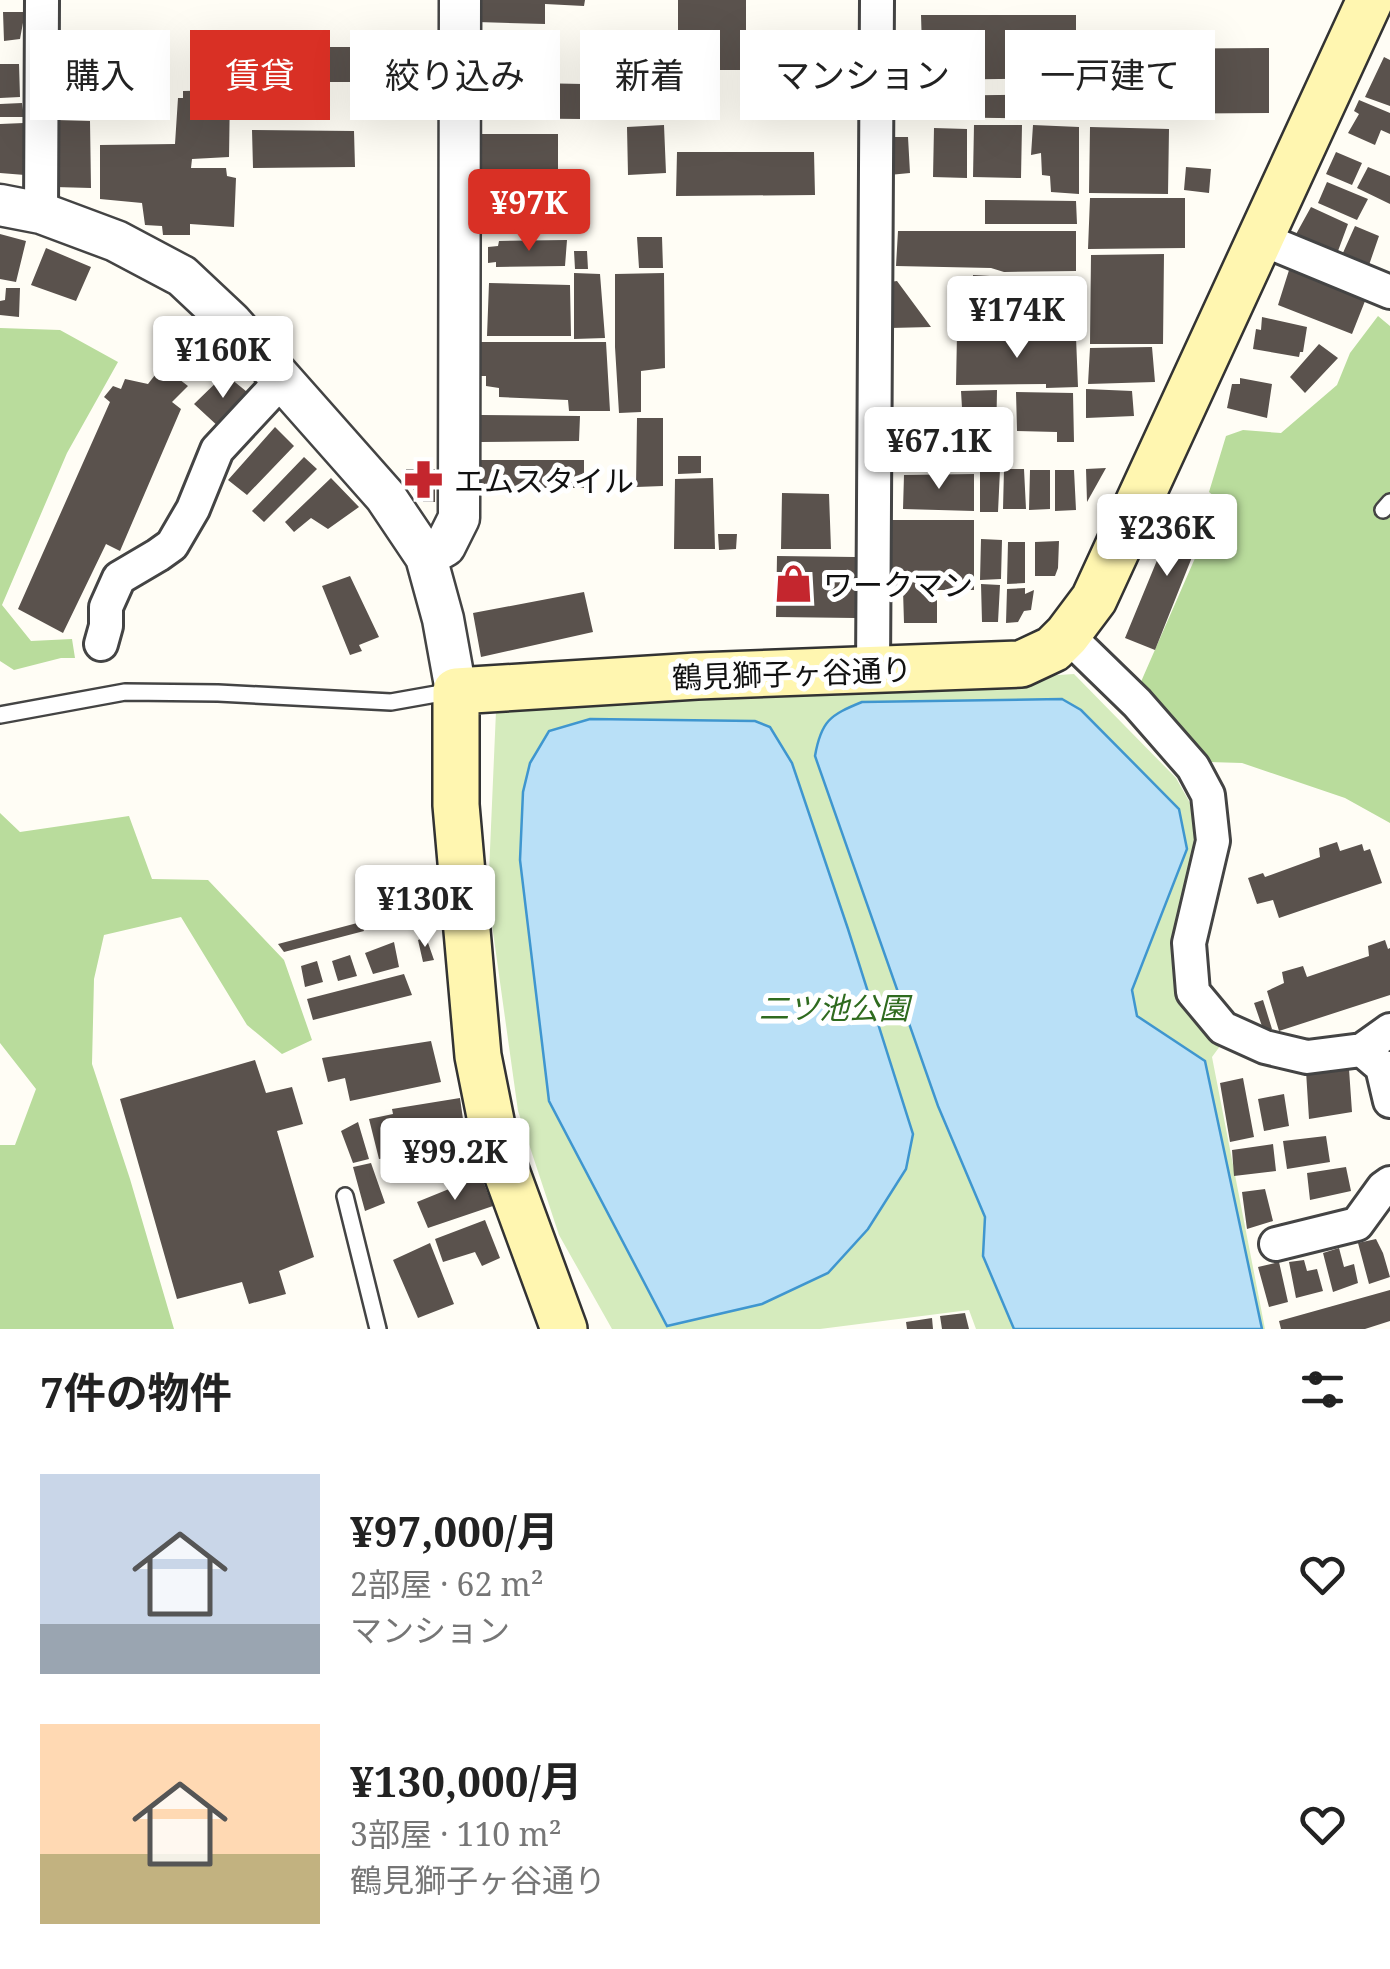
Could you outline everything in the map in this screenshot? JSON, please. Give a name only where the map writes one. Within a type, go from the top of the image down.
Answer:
[{"type":"main road","name":"鶴見獅子ヶ谷通り","points":[[456,691],[697,676],[1021,664],[1053,649],[1094,600],[1370,0]]},
{"type":"main road","points":[[456,691],[456,804],[478,1056],[495,1142],[564,1329]]},
{"type":"street","points":[[41,213],[42,0]]},
{"type":"street","points":[[426,557],[445,546],[458,518],[460,0]]},
{"type":"street","points":[[872,670],[877,0]]},
{"type":"street","points":[[0,205],[41,213],[116,242],[182,276],[231,322],[385,496],[426,557],[443,619],[456,691]]},
{"type":"street","points":[[1260,238],[1390,292]]},
{"type":"street","points":[[101,644],[106,607],[119,578],[172,544],[194,510],[216,450],[282,380]]},
{"type":"street","points":[[1067,635],[1160,728],[1193,767],[1208,795],[1213,840],[1189,943],[1193,992],[1224,1028],[1265,1048],[1307,1057],[1378,1062]]},
{"type":"street","points":[[1390,1030],[1378,1062],[1390,1101]]},
{"type":"street","points":[[1276,1244],[1357,1224],[1390,1183]]},
{"type":"lane","points":[[0,715],[125,692],[391,702],[456,691]]},
{"type":"lane","points":[[344,1196],[378,1329]]},
{"type":"green space","points":[[1378,316],[1390,326],[1390,823],[1345,798],[1242,763],[1209,762],[1140,684],[1220,501],[1209,492],[1226,436],[1243,430],[1281,433],[1337,385],[1350,353]]},
{"type":"green space","points":[[0,328],[60,330],[118,362],[67,453],[2,605],[31,641],[72,639],[75,658],[14,670],[0,661]]},
{"type":"green space","name":"二ツ池公園","points":[[1074,674],[1176,778],[1194,810],[1192,876],[1177,933],[1223,1042],[1212,1057],[1265,1329],[976,1329],[969,1310],[820,1329],[612,1329],[559,1235],[518,1111],[488,896],[496,711]]},
{"type":"green space","points":[[0,813],[20,832],[129,816],[152,879],[208,880],[284,960],[312,1040],[282,1054],[247,1025],[181,917],[104,935],[94,979],[92,1064],[174,1329],[0,1329],[0,1145],[15,1145],[36,1089],[0,1043]]},
{"type":"water","points":[[1062,699],[1081,710],[1179,809],[1187,849],[1132,990],[1137,1016],[1205,1061],[1262,1329],[1014,1329],[983,1256],[985,1217],[938,1106],[815,756],[820,735],[829,721],[862,702]]},
{"type":"water","points":[[590,719],[755,721],[770,727],[792,763],[913,1134],[906,1169],[868,1229],[828,1273],[762,1304],[667,1326],[549,1101],[520,860],[523,792],[530,763],[549,731]]},
{"type":"building","points":[[478,0],[585,0],[584,6],[545,4],[545,24],[477,22]]},
{"type":"building","points":[[678,0],[746,0],[746,30],[740,30],[740,70],[720,70],[720,30],[678,30]]},
{"type":"building","points":[[3,12],[25,12],[20,39],[4,41]]},
{"type":"building","points":[[921,15],[1076,15],[1076,30],[1005,30],[1005,79],[985,79],[985,30],[921,30]]},
{"type":"building","points":[[330,47],[350,47],[350,82],[330,82]]},
{"type":"building","points":[[1215,48],[1269,48],[1269,113],[1215,113]]},
{"type":"building","points":[[1384,57],[1390,60],[1390,106],[1365,97]]},
{"type":"building","points":[[0,64],[19,64],[20,97],[0,98]]},
{"type":"building","points":[[560,84],[580,84],[580,119],[560,119]]},
{"type":"building","points":[[183,91],[190,91],[190,120],[230,120],[229,157],[192,159],[191,168],[226,168],[227,176],[236,178],[234,227],[190,224],[190,235],[163,235],[162,226],[145,225],[142,203],[100,199],[100,145],[175,144],[178,98],[183,98]]},
{"type":"building","points":[[985,95],[1005,95],[1005,118],[985,118]]},
{"type":"building","points":[[1359,100],[1390,113],[1390,134],[1381,130],[1375,145],[1348,133],[1359,114],[1354,111]]},
{"type":"building","points":[[22,103],[24,117],[0,117],[0,104]]},
{"type":"building","points":[[56,120],[90,121],[91,188],[55,187]]},
{"type":"building","points":[[24,123],[25,175],[0,173],[0,124]]},
{"type":"building","points":[[664,125],[666,173],[628,175],[627,127]]},
{"type":"building","points":[[974,125],[1022,125],[1021,178],[973,177]]},
{"type":"building","points":[[1033,125],[1079,127],[1079,194],[1051,192],[1050,176],[1042,175],[1041,153],[1031,155]]},
{"type":"building","points":[[1090,127],[1169,129],[1168,194],[1089,193]]},
{"type":"building","points":[[934,128],[967,129],[967,178],[933,177]]},
{"type":"building","points":[[252,130],[354,131],[355,167],[253,168]]},
{"type":"building","points":[[479,134],[558,134],[558,173],[477,173]]},
{"type":"building","points":[[890,137],[908,137],[910,173],[889,175]]},
{"type":"building","points":[[677,152],[814,152],[815,195],[676,196]]},
{"type":"building","points":[[1336,152],[1362,163],[1352,185],[1326,174]]},
{"type":"building","points":[[1186,167],[1211,169],[1209,193],[1184,190]]},
{"type":"building","points":[[1368,167],[1390,176],[1390,204],[1357,188]]},
{"type":"building","points":[[586,178],[587,196],[563,197],[562,179]]},
{"type":"building","points":[[484,179],[544,179],[545,208],[512,208],[512,218],[496,218],[496,210],[481,211]]},
{"type":"building","points":[[1327,182],[1368,199],[1357,220],[1318,203]]},
{"type":"building","points":[[1090,198],[1185,198],[1185,248],[1088,249]]},
{"type":"building","points":[[985,200],[1076,201],[1077,224],[985,224]]},
{"type":"building","points":[[1311,207],[1348,224],[1338,251],[1295,236]]},
{"type":"building","points":[[1355,226],[1379,236],[1369,265],[1342,255]]},
{"type":"building","points":[[898,231],[1076,231],[1076,271],[896,266]]},
{"type":"building","points":[[0,234],[26,241],[16,282],[0,279]]},
{"type":"building","points":[[637,237],[662,237],[663,268],[639,268]]},
{"type":"building","points":[[567,240],[565,266],[496,267],[496,262],[488,263],[488,247],[498,246],[499,241]]},
{"type":"building","points":[[46,248],[91,267],[76,301],[31,285]]},
{"type":"building","points":[[574,251],[587,251],[588,269],[575,269]]},
{"type":"building","points":[[1164,254],[1163,344],[1090,344],[1091,255]]},
{"type":"building","points":[[1290,267],[1367,296],[1352,334],[1278,305]]},
{"type":"building","points":[[574,273],[600,274],[605,338],[574,339]]},
{"type":"building","points":[[664,273],[665,368],[641,371],[641,412],[619,413],[615,274]]},
{"type":"building","points":[[973,275],[990,276],[991,305],[973,306]]},
{"type":"building","points":[[995,276],[1013,276],[1015,306],[995,306]]},
{"type":"building","points":[[897,281],[931,327],[890,328],[890,282]]},
{"type":"building","points":[[489,283],[570,285],[571,336],[487,336]]},
{"type":"building","points":[[6,288],[20,288],[19,317],[0,315],[0,301],[5,300]]},
{"type":"building","points":[[1262,317],[1307,327],[1299,357],[1253,349]]},
{"type":"building","points":[[957,334],[1076,337],[1078,387],[956,385]]},
{"type":"building","points":[[473,342],[606,342],[610,411],[569,411],[568,400],[499,397],[499,388],[486,386],[486,376],[474,376]]},
{"type":"building","points":[[1319,344],[1338,358],[1305,393],[1290,377]]},
{"type":"building","points":[[1152,347],[1155,382],[1088,384],[1090,348]]},
{"type":"building","points":[[162,366],[188,386],[172,402],[181,409],[120,551],[106,544],[63,633],[18,609],[110,402],[104,397],[113,386],[121,389],[125,379],[148,384]]},
{"type":"building","points":[[225,374],[252,396],[220,428],[194,404]]},
{"type":"building","points":[[1240,378],[1272,384],[1267,418],[1227,408],[1232,384],[1240,384]]},
{"type":"building","points":[[1086,389],[1132,391],[1134,416],[1086,418]]},
{"type":"building","points":[[997,390],[996,444],[969,445],[969,409],[962,408],[961,391]]},
{"type":"building","points":[[1016,392],[1073,393],[1074,442],[1057,442],[1057,432],[1017,431]]},
{"type":"building","points":[[480,415],[580,416],[579,441],[480,442]]},
{"type":"building","points":[[637,418],[663,418],[663,486],[636,487]]},
{"type":"building","points":[[275,427],[294,446],[247,495],[228,480]]},
{"type":"building","points":[[678,456],[701,456],[701,473],[678,474]]},
{"type":"building","points":[[304,457],[317,469],[264,522],[252,511]]},
{"type":"building","points":[[481,460],[584,460],[584,488],[479,488]]},
{"type":"building","points":[[1106,468],[1087,502],[1086,469]]},
{"type":"building","points":[[406,469],[435,469],[435,502],[423,502],[424,491],[413,490],[413,479],[406,479]]},
{"type":"building","points":[[1004,469],[1024,469],[1026,509],[1003,509]]},
{"type":"building","points":[[980,470],[1000,470],[998,512],[980,512]]},
{"type":"building","points":[[1030,470],[1050,470],[1050,509],[1029,510]]},
{"type":"building","points":[[1055,470],[1074,470],[1076,510],[1055,511]]},
{"type":"building","points":[[974,474],[974,511],[903,509],[904,475]]},
{"type":"building","points":[[331,478],[359,507],[328,529],[311,518],[294,532],[285,522]]},
{"type":"building","points":[[713,478],[715,549],[674,549],[675,479]]},
{"type":"building","points":[[782,493],[829,494],[831,549],[781,549]]},
{"type":"building","points":[[1179,507],[1208,517],[1155,650],[1125,638]]},
{"type":"building","points":[[890,520],[974,520],[974,590],[937,590],[937,623],[904,623],[903,590],[890,590]]},
{"type":"building","points":[[718,534],[737,534],[736,549],[719,550]]},
{"type":"building","points":[[981,539],[1002,540],[1001,579],[980,580]]},
{"type":"building","points":[[1059,541],[1055,576],[1035,576],[1035,542]]},
{"type":"building","points":[[1008,542],[1025,542],[1025,583],[1007,584]]},
{"type":"building","points":[[777,556],[855,557],[855,618],[776,617]]},
{"type":"building","points":[[350,576],[379,637],[359,645],[362,651],[350,655],[322,586]]},
{"type":"building","points":[[981,584],[1000,585],[998,622],[982,622]]},
{"type":"building","points":[[1025,588],[1025,594],[1034,590],[1031,610],[1024,611],[1018,622],[1006,623],[1007,589]]},
{"type":"building","points":[[584,592],[593,632],[481,657],[473,613]]},
{"type":"building","points":[[1337,842],[1340,851],[1362,844],[1364,851],[1370,849],[1382,883],[1279,918],[1273,900],[1257,904],[1248,878],[1263,873],[1265,877],[1320,857],[1319,848]]},
{"type":"building","points":[[361,922],[364,931],[284,952],[278,944]]},
{"type":"building","points":[[426,937],[434,960],[423,962],[418,940]]},
{"type":"building","points":[[1385,940],[1390,948],[1390,995],[1279,1031],[1267,991],[1284,983],[1282,972],[1303,966],[1307,977],[1369,956],[1368,946]]},
{"type":"building","points":[[394,942],[399,967],[373,974],[365,953]]},
{"type":"building","points":[[350,955],[357,976],[338,981],[332,961]]},
{"type":"building","points":[[317,961],[323,982],[305,987],[301,966]]},
{"type":"building","points":[[404,974],[412,995],[313,1020],[307,999]]},
{"type":"building","points":[[1263,1000],[1272,1029],[1264,1032],[1254,1003]]},
{"type":"building","points":[[431,1041],[441,1082],[350,1101],[345,1078],[328,1082],[322,1058]]},
{"type":"building","points":[[255,1060],[266,1093],[292,1087],[303,1124],[277,1131],[314,1257],[279,1271],[286,1294],[249,1304],[242,1282],[177,1299],[120,1099]]},
{"type":"building","points":[[1349,1069],[1352,1112],[1309,1119],[1306,1071]]},
{"type":"building","points":[[1243,1078],[1254,1137],[1230,1142],[1220,1083]]},
{"type":"building","points":[[1284,1094],[1289,1126],[1264,1131],[1258,1099]]},
{"type":"building","points":[[460,1098],[463,1119],[445,1124],[446,1142],[421,1147],[421,1153],[379,1159],[369,1119],[393,1114],[392,1109]]},
{"type":"building","points":[[358,1122],[369,1159],[353,1163],[341,1131]]},
{"type":"building","points":[[1326,1136],[1330,1162],[1287,1169],[1283,1141]]},
{"type":"building","points":[[1273,1144],[1276,1171],[1234,1176],[1232,1150]]},
{"type":"building","points":[[371,1163],[385,1203],[365,1211],[353,1167]]},
{"type":"building","points":[[1346,1167],[1351,1191],[1310,1200],[1307,1173]]},
{"type":"building","points":[[481,1176],[493,1206],[428,1228],[417,1202]]},
{"type":"building","points":[[1265,1189],[1273,1221],[1247,1229],[1242,1192]]},
{"type":"building","points":[[485,1220],[500,1258],[482,1266],[475,1252],[443,1262],[435,1239]]},
{"type":"building","points":[[1376,1239],[1390,1277],[1369,1284],[1358,1243]]},
{"type":"building","points":[[430,1243],[454,1304],[418,1318],[393,1260]]},
{"type":"building","points":[[1339,1248],[1344,1267],[1354,1264],[1358,1283],[1333,1292],[1323,1253]]},
{"type":"building","points":[[1304,1260],[1307,1271],[1317,1269],[1323,1291],[1296,1298],[1289,1262]]},
{"type":"building","points":[[1279,1262],[1288,1302],[1269,1307],[1258,1267]]},
{"type":"building","points":[[1390,1290],[1390,1321],[1365,1329],[1281,1329],[1279,1321]]},
{"type":"building","points":[[965,1313],[969,1329],[942,1329],[940,1316]]},
{"type":"building","points":[[932,1318],[933,1329],[907,1329],[906,1322]]},
{"type":"place","name":"エムスタイル","points":[[424,480]]},
{"type":"place","name":"ワークマン","points":[[793,584]]}]
